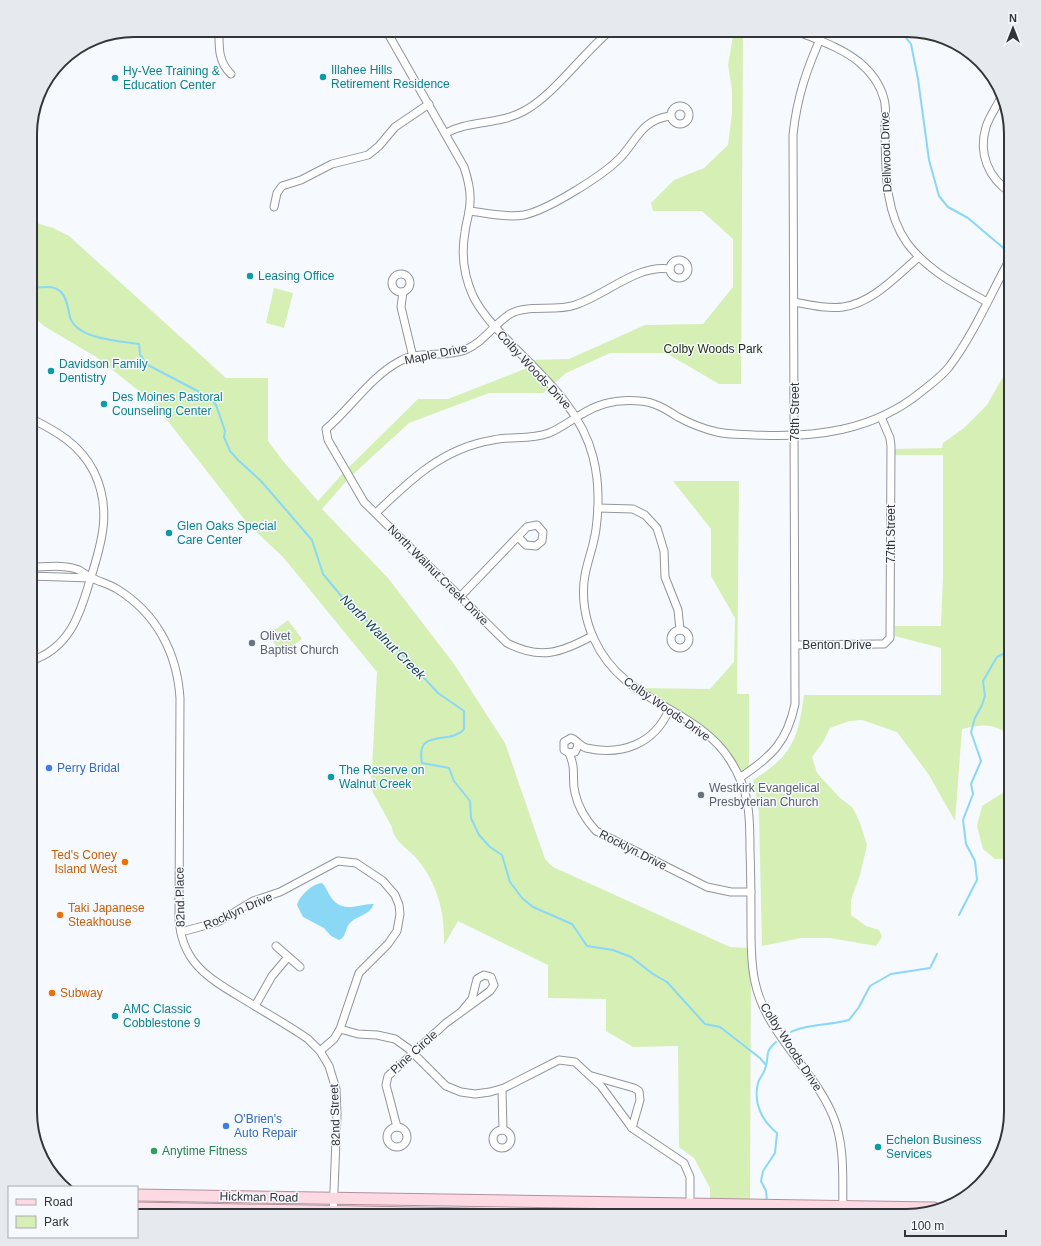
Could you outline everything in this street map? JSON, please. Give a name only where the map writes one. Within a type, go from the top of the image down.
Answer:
[{"type":"main road","name":"Hickman Road","points":[[138,1194],[781,1205],[822,1209]]},
{"type":"main road","name":"Hickman Road","points":[[138,1208],[170,1209]]},
{"type":"main road","name":"Hickman Road","points":[[904,1209],[917,1209]]},
{"type":"street","points":[[219,37],[219,50],[223,67],[231,74]]},
{"type":"street","name":"Colby Woods Drive","points":[[390,37],[461,160],[468,178],[471,200],[464,238],[465,274],[479,306],[495,328],[570,407],[592,454],[596,474],[598,508],[592,552],[585,576],[584,595],[586,619],[592,636],[600,652],[614,671],[634,688],[704,733],[722,748],[740,777],[750,811],[752,956],[755,984],[764,1011],[817,1087],[834,1117],[841,1145],[843,1209]]},
{"type":"street","points":[[446,133],[469,124],[502,120],[526,110],[544,96],[604,37]]},
{"type":"street","name":"Dellwood Drive","points":[[812,37],[858,61],[869,71],[877,83],[884,99],[888,198],[897,223],[907,242],[919,257],[940,276],[987,302]]},
{"type":"street","name":"78th Street","points":[[740,777],[764,762],[772,753],[783,738],[791,722],[795,704],[794,128],[799,93],[805,74],[821,37]]},
{"type":"street","points":[[999,102],[986,126],[982,151],[988,168],[995,178],[1004,186]]},
{"type":"street","points":[[274,207],[277,193],[282,186],[301,180],[332,164],[368,154],[379,146],[395,127],[428,104]]},
{"type":"street","points":[[469,211],[506,215],[524,214],[538,210],[610,168],[649,122],[660,117],[670,116]]},
{"type":"street","points":[[794,302],[828,307],[854,305],[875,293],[919,257]]},
{"type":"street","name":"Maple Drive","points":[[326,429],[373,382],[390,367],[401,360],[464,350],[482,340],[510,314],[530,309],[551,309],[575,306],[594,298],[647,269],[670,269]]},
{"type":"street","points":[[376,513],[410,479],[436,461],[482,442],[508,438],[534,437],[545,434],[590,410],[610,402],[627,400],[642,401],[667,410],[692,424],[720,433],[795,435],[829,433],[848,429],[881,417],[911,400],[945,371],[962,348],[1004,270]]},
{"type":"street","points":[[403,292],[402,307],[413,357]]},
{"type":"street","name":"77th Street","points":[[879,644],[888,642],[891,633],[891,446],[890,438],[881,417]]},
{"type":"street","points":[[37,421],[47,426],[69,441],[87,461],[99,483],[103,500],[105,524],[102,543],[81,610],[69,634],[52,650],[37,658]]},
{"type":"street","name":"North Walnut Creek Drive","points":[[326,429],[328,440],[364,502],[497,634],[519,649],[531,653],[549,653],[572,647],[592,636]]},
{"type":"street","points":[[598,508],[632,509],[645,515],[657,528],[664,551],[665,577],[678,610],[680,630]]},
{"type":"street","points":[[460,597],[518,537]]},
{"type":"street","points":[[37,567],[57,566],[78,569],[91,578]]},
{"type":"street","points":[[37,576],[91,578]]},
{"type":"street","name":"82nd Place","points":[[91,578],[115,588],[128,596],[144,611],[158,627],[171,653],[176,668],[180,698],[179,916],[181,932],[187,951],[202,972],[215,982],[299,1032],[320,1051]]},
{"type":"street","name":"Benton Drive","points":[[796,645],[879,644]]},
{"type":"street","points":[[577,742],[584,748],[598,749],[632,747],[642,743],[654,734],[669,710]]},
{"type":"street","name":"Rocklyn Drive","points":[[577,742],[571,738],[564,742],[564,750],[569,753],[574,764],[575,792],[587,822],[596,831],[707,887],[731,892],[751,892]]},
{"type":"street","points":[[569,753],[577,751],[577,742]]},
{"type":"street","name":"Rocklyn Drive","points":[[181,932],[213,924],[253,901],[280,892],[332,862],[344,860],[356,863],[383,881],[395,896],[399,906],[400,922],[397,931],[388,944],[359,973],[340,1029]]},
{"type":"street","points":[[276,946],[300,967]]},
{"type":"street","points":[[255,1006],[272,976],[288,957]]},
{"type":"street","name":"Pine Circle","points":[[397,1127],[386,1081],[391,1072],[446,1023],[493,988],[494,981],[492,978],[484,975],[477,979],[472,999],[462,1011]]},
{"type":"street","points":[[320,1051],[334,1038],[340,1029],[358,1034],[386,1036],[402,1044],[446,1086],[461,1092],[475,1094],[502,1089],[559,1060],[576,1062],[617,1105],[632,1128],[684,1163],[690,1177],[690,1209]]},
{"type":"street","name":"82nd Street","points":[[320,1051],[329,1066],[336,1089],[337,1114],[333,1209]]},
{"type":"street","points":[[591,1076],[634,1088],[639,1091],[640,1100],[632,1128]]},
{"type":"street","points":[[502,1089],[503,1130]]},
{"type":"green space","name":"Colby Woods Park","points":[[733,37],[743,37],[741,384],[719,384],[666,353],[610,353],[566,373],[543,393],[489,393],[409,423],[349,478],[322,509],[388,578],[454,664],[505,743],[545,859],[553,867],[730,947],[751,948],[750,1205],[710,1204],[710,1188],[694,1158],[679,1147],[678,1046],[633,1047],[606,1031],[606,999],[548,998],[548,965],[458,921],[444,945],[443,922],[439,900],[431,879],[415,856],[395,837],[392,827],[371,789],[377,672],[283,557],[248,524],[153,402],[96,357],[44,326],[37,320],[37,223],[53,228],[69,236],[226,378],[268,378],[268,441],[283,461],[318,501],[345,471],[418,399],[448,399],[532,366],[527,360],[569,359],[645,325],[703,324],[733,287],[733,239],[702,211],[653,211],[651,203],[674,180],[704,168],[728,145],[732,114],[732,90],[728,65]]},
{"type":"green space","points":[[274,288],[293,293],[284,328],[266,323]]},
{"type":"green space","points":[[1004,375],[1004,732],[988,726],[976,726],[962,729],[955,821],[929,775],[897,732],[862,720],[849,721],[830,728],[823,742],[812,757],[817,773],[840,798],[853,808],[860,823],[867,845],[860,875],[851,900],[851,915],[866,926],[879,930],[882,937],[876,946],[830,938],[801,938],[762,946],[759,813],[753,780],[777,763],[791,745],[796,735],[804,695],[941,695],[941,648],[895,636],[895,626],[941,626],[943,577],[943,455],[895,455],[895,449],[942,448],[943,443],[964,428],[987,405]]},
{"type":"green space","points":[[673,481],[739,481],[737,694],[749,694],[749,771],[741,777],[704,733],[634,688],[710,689],[734,662],[735,618],[711,576],[711,529]]},
{"type":"green space","points":[[288,620],[302,639],[282,654],[268,635]]},
{"type":"green space","points":[[1004,792],[1004,859],[995,859],[983,849],[977,826],[982,806]]},
{"type":"water","points":[[322,883],[332,899],[339,905],[354,907],[374,904],[369,911],[349,924],[344,935],[339,940],[331,936],[324,928],[303,917],[297,905],[301,897],[307,891],[314,885]]},
{"type":"waterway","points":[[906,37],[911,44],[918,79],[929,160],[939,196],[948,207],[968,218],[1004,248]]},
{"type":"waterway","name":"North Walnut Creek","points":[[37,287],[53,287],[60,291],[67,303],[70,317],[80,330],[99,338],[139,344],[140,354],[146,364],[209,397],[216,405],[225,431],[224,437],[230,451],[261,481],[312,540],[323,574],[358,616],[367,621],[384,639],[393,644],[438,693],[464,711],[464,729],[458,734],[435,739],[424,745],[421,752],[422,763],[449,768],[454,781],[470,801],[471,818],[479,835],[490,847],[502,855],[510,882],[522,898],[533,907],[572,924],[587,946],[613,950],[631,957],[653,974],[667,982],[705,1024],[720,1027],[760,1058],[766,1065]]},
{"type":"waterway","points":[[959,915],[977,880],[975,861],[966,844],[963,820],[973,794],[971,784],[981,761],[971,732],[975,718],[985,696],[983,681],[997,657],[1004,654]]},
{"type":"waterway","points":[[791,1032],[803,1027],[849,1020],[859,1007],[870,986],[891,974],[930,968],[937,954]]},
{"type":"waterway","name":"North Walnut Creek","points":[[767,1201],[766,1191],[761,1181],[763,1171],[775,1153],[777,1133],[767,1123],[760,1111],[757,1090],[759,1081],[764,1073],[768,1052],[776,1042]]},
{"type":"place","name":"Illahee Hills Retirement Residence","points":[[323,77]]},
{"type":"place","name":"Hy-Vee Training & Education Center","points":[[115,78]]},
{"type":"place","name":"Leasing Office","points":[[250,276]]},
{"type":"place","name":"Davidson Family Dentistry","points":[[51,371]]},
{"type":"place","name":"Des Moines Pastoral Counseling Center","points":[[104,404]]},
{"type":"place","name":"Glen Oaks Special Care Center","points":[[169,533]]},
{"type":"place","name":"Olivet Baptist Church","points":[[252,643]]},
{"type":"place","name":"Perry Bridal","points":[[49,768]]},
{"type":"place","name":"The Reserve on Walnut Creek","points":[[331,777]]},
{"type":"place","name":"Westkirk Evangelical Presbyterian Church","points":[[701,795]]},
{"type":"place","name":"Ted's Coney Island West","points":[[125,862]]},
{"type":"place","name":"Taki Japanese Steakhouse","points":[[60,915]]},
{"type":"place","name":"Subway","points":[[52,993]]},
{"type":"place","name":"AMC Classic Cobblestone 9","points":[[115,1016]]},
{"type":"place","name":"O'Brien's Auto Repair","points":[[226,1126]]},
{"type":"place","name":"Echelon Business Services","points":[[878,1147]]},
{"type":"place","name":"Anytime Fitness","points":[[154,1151]]}]
